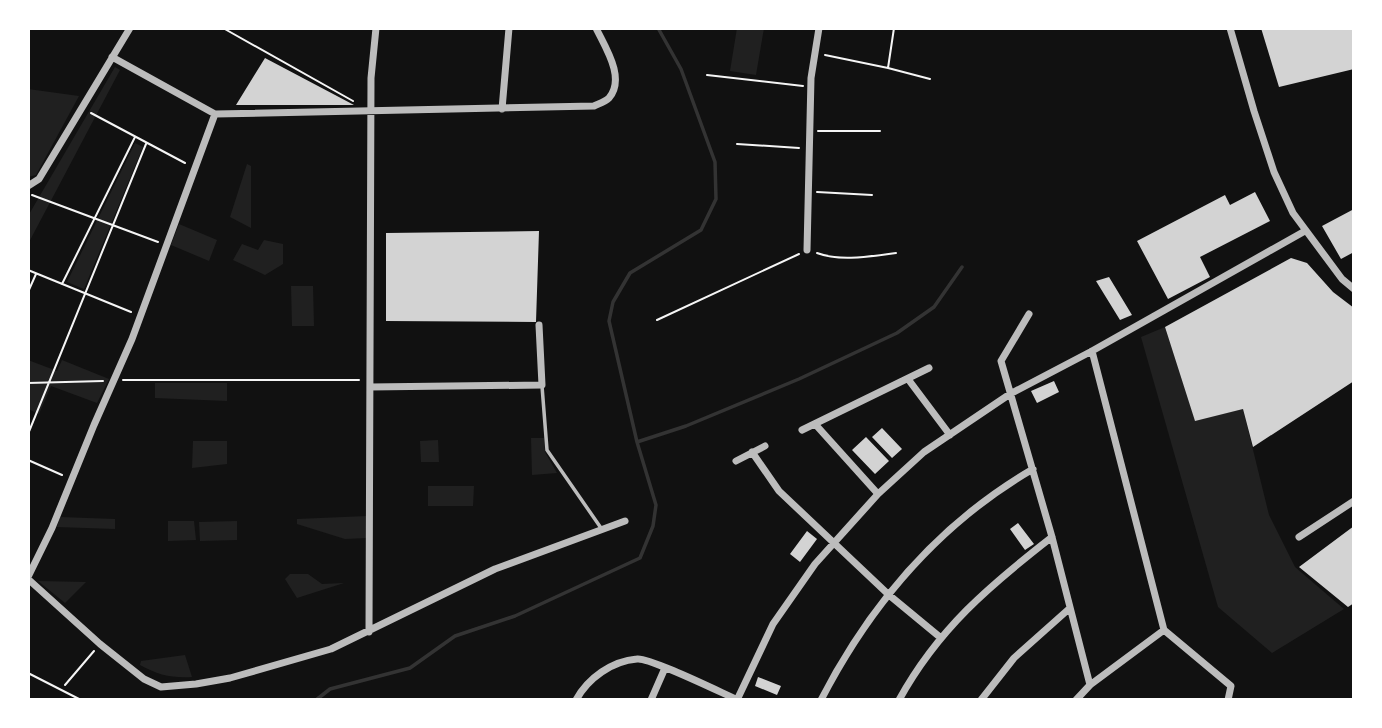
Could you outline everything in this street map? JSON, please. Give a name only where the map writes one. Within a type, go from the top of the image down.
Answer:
[{"type":"street","points":[[28,186],[39,179],[130,28]]},
{"type":"street","points":[[369,632],[370,78],[376,28]]},
{"type":"street","points":[[502,109],[509,28]]},
{"type":"street","points":[[112,57],[215,114],[594,106],[608,99],[614,88],[614,66],[596,28]]},
{"type":"street","points":[[807,250],[811,87],[819,28]]},
{"type":"street","points":[[1230,28],[1274,172],[1293,213],[1342,279],[1354,289]]},
{"type":"street","points":[[215,114],[140,316],[28,578],[100,645],[144,679],[161,687],[230,678],[331,649],[495,569],[625,521]]},
{"type":"street","points":[[576,700],[592,678],[609,667],[639,658],[737,700],[773,624],[832,542],[878,494],[924,452],[1010,394],[1305,231]]},
{"type":"street","points":[[1029,314],[1001,361],[1052,537],[1090,685]]},
{"type":"street","points":[[370,383],[542,385],[539,325]]},
{"type":"street","points":[[1092,351],[1164,630],[1231,686],[1228,700]]},
{"type":"street","points":[[802,430],[929,368]]},
{"type":"street","points":[[908,379],[950,435]]},
{"type":"street","points":[[815,424],[878,494]]},
{"type":"street","points":[[736,461],[765,446]]},
{"type":"street","points":[[752,452],[779,491],[889,594],[942,638]]},
{"type":"street","points":[[821,700],[838,668],[889,594],[922,554],[960,519],[1001,487],[1033,469]]},
{"type":"street","points":[[1299,537],[1354,501]]},
{"type":"street","points":[[899,700],[909,681],[971,603],[1004,573],[1052,537]]},
{"type":"street","points":[[981,700],[1014,658],[1070,608]]},
{"type":"street","points":[[1076,700],[1090,685],[1164,630]]},
{"type":"street","points":[[651,700],[665,668]]},
{"type":"lane","points":[[542,385],[547,450],[601,528]]},
{"type":"path","points":[[223,28],[371,110]]},
{"type":"path","points":[[888,68],[894,28]]},
{"type":"path","points":[[814,53],[930,79]]},
{"type":"path","points":[[708,75],[811,87]]},
{"type":"path","points":[[81,107],[146,144],[194,167]]},
{"type":"path","points":[[810,131],[880,131]]},
{"type":"path","points":[[62,284],[135,137]]},
{"type":"path","points":[[28,434],[146,144]]},
{"type":"path","points":[[737,144],[810,148]]},
{"type":"path","points":[[808,192],[872,195]]},
{"type":"path","points":[[28,193],[166,245]]},
{"type":"path","points":[[657,320],[807,250],[825,256],[870,257],[897,253]]},
{"type":"path","points":[[28,270],[140,316]]},
{"type":"path","points":[[28,292],[36,273]]},
{"type":"path","points":[[28,383],[114,380],[370,383]]},
{"type":"path","points":[[28,460],[71,479]]},
{"type":"path","points":[[65,685],[100,645]]},
{"type":"path","points":[[28,673],[81,700]]},
{"type":"shaded area","points":[[737,28],[764,28],[756,75],[730,71]]},
{"type":"shaded area","points":[[115,67],[120,70],[28,244],[28,216]]},
{"type":"shaded area","points":[[28,89],[79,96],[36,175],[28,177]]},
{"type":"shaded area","points":[[135,143],[143,147],[84,289],[67,282]]},
{"type":"shaded area","points":[[247,164],[251,166],[251,228],[230,217]]},
{"type":"shaded area","points":[[179,224],[217,240],[209,261],[171,245]]},
{"type":"shaded area","points":[[264,240],[283,244],[283,264],[265,275],[233,260],[242,244],[258,250]]},
{"type":"shaded area","points":[[291,286],[313,286],[314,326],[292,326]]},
{"type":"shaded area","points":[[1165,327],[1195,420],[1243,409],[1269,515],[1295,567],[1344,609],[1272,653],[1218,607],[1141,337]]},
{"type":"shaded area","points":[[28,360],[57,371],[62,360],[109,379],[97,403],[51,386],[39,414],[28,409]]},
{"type":"shaded area","points":[[155,383],[227,383],[227,401],[155,398]]},
{"type":"shaded area","points":[[531,438],[544,438],[545,452],[557,473],[532,475]]},
{"type":"shaded area","points":[[438,440],[439,462],[421,462],[420,441]]},
{"type":"shaded area","points":[[193,441],[227,441],[227,464],[192,468]]},
{"type":"shaded area","points":[[428,486],[474,486],[473,506],[428,506]]},
{"type":"shaded area","points":[[367,516],[367,538],[345,539],[297,524],[297,519]]},
{"type":"shaded area","points":[[60,517],[115,519],[115,529],[57,527]]},
{"type":"shaded area","points":[[168,521],[194,521],[196,540],[168,541]]},
{"type":"shaded area","points":[[237,521],[237,540],[200,541],[199,522]]},
{"type":"shaded area","points":[[290,574],[308,574],[322,584],[344,583],[297,598],[285,579]]},
{"type":"shaded area","points":[[38,581],[86,582],[65,603]]},
{"type":"shaded area","points":[[185,655],[192,677],[165,675],[140,665],[141,661]]},
{"type":"building","points":[[1261,28],[1354,28],[1354,69],[1279,87]]},
{"type":"building","points":[[265,58],[354,105],[236,105]]},
{"type":"building","points":[[1255,192],[1270,221],[1200,257],[1210,277],[1168,299],[1137,241],[1225,195],[1230,205]]},
{"type":"building","points":[[1354,209],[1354,252],[1341,259],[1322,226]]},
{"type":"building","points":[[539,231],[536,322],[386,321],[386,233]]},
{"type":"building","points":[[1291,258],[1307,263],[1333,292],[1354,308],[1354,381],[1253,447],[1243,409],[1195,421],[1165,327]]},
{"type":"building","points":[[1109,277],[1132,315],[1120,320],[1096,281]]},
{"type":"building","points":[[1054,381],[1059,392],[1037,403],[1031,391]]},
{"type":"building","points":[[882,428],[902,449],[892,458],[872,437]]},
{"type":"building","points":[[866,437],[889,461],[875,474],[852,450]]},
{"type":"building","points":[[1018,523],[1034,544],[1025,550],[1010,529]]},
{"type":"building","points":[[1354,526],[1354,603],[1348,607],[1299,567]]},
{"type":"building","points":[[807,531],[817,539],[800,562],[790,554]]},
{"type":"building","points":[[758,677],[781,686],[777,695],[755,686]]},
{"type":"waterway","points":[[316,700],[330,689],[410,668],[455,636],[515,616],[640,558],[653,526],[656,505],[637,442],[609,321],[613,302],[630,273],[701,230],[716,199],[715,162],[681,69],[658,28]]},
{"type":"waterway","points":[[637,442],[686,426],[799,379],[897,333],[934,307],[962,267]]}]
